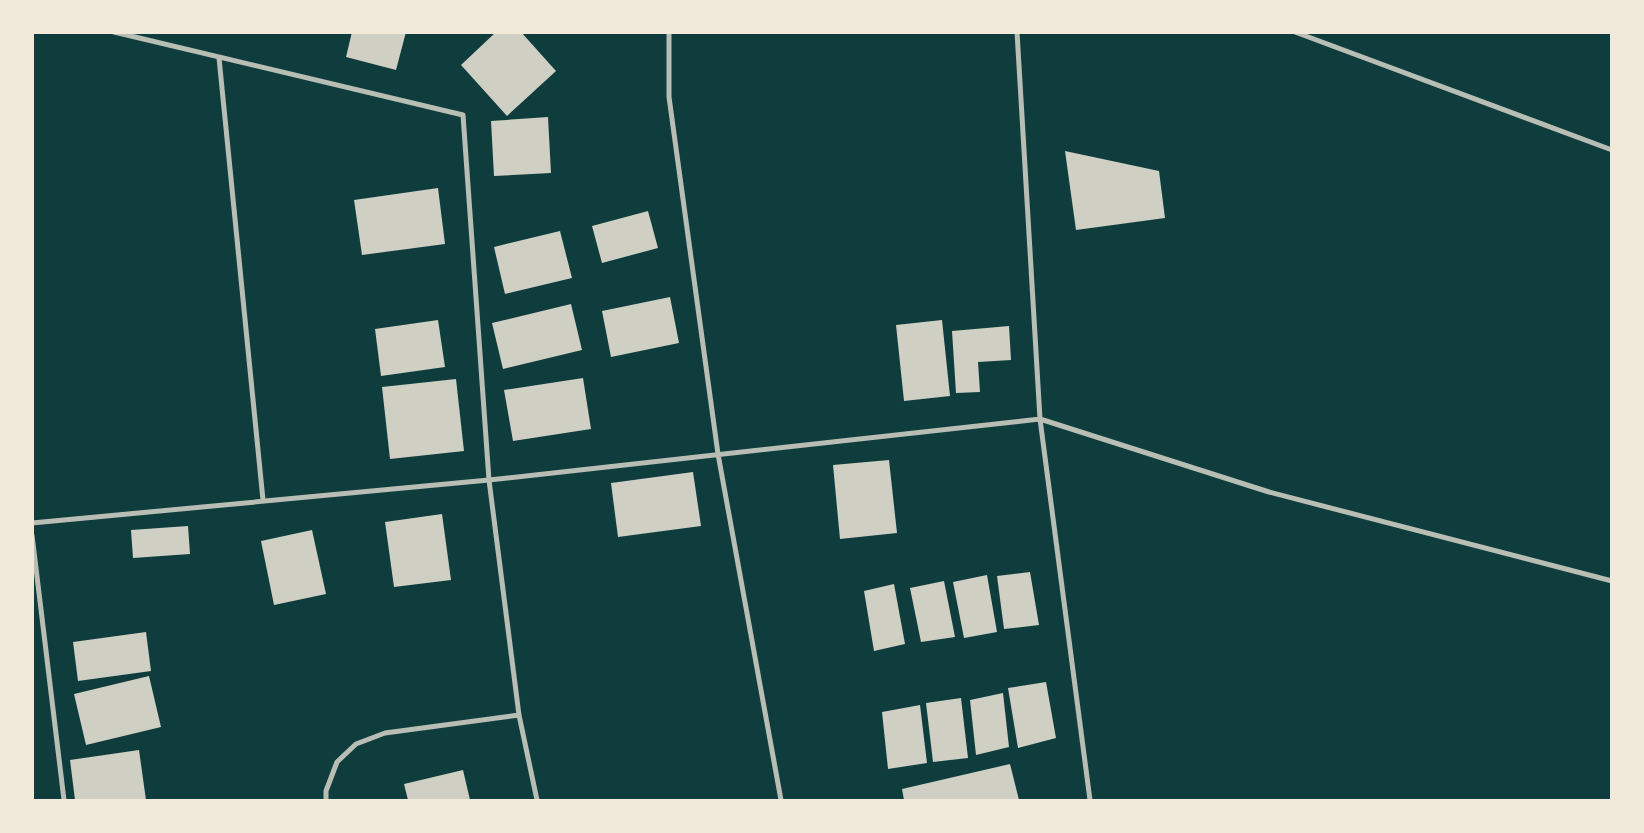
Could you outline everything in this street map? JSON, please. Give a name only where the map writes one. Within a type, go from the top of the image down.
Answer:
[{"type":"street","points":[[114,32],[463,115],[489,480],[519,715],[537,800]]},
{"type":"street","points":[[669,32],[669,97],[718,454],[781,800]]},
{"type":"street","points":[[1017,32],[1040,419],[1090,800]]},
{"type":"street","points":[[1295,32],[1612,150]]},
{"type":"street","points":[[219,58],[262,500]]},
{"type":"street","points":[[32,523],[489,480],[1040,419],[1269,492],[1612,581]]},
{"type":"street","points":[[32,535],[64,800]]},
{"type":"street","points":[[326,800],[326,791],[337,762],[356,744],[385,733],[519,715]]},
{"type":"building","points":[[352,32],[406,32],[396,70],[346,57]]},
{"type":"building","points":[[496,32],[521,32],[556,71],[507,116],[461,65]]},
{"type":"building","points":[[548,117],[551,173],[494,176],[491,121]]},
{"type":"building","points":[[1065,151],[1159,171],[1165,218],[1076,230]]},
{"type":"building","points":[[438,188],[445,244],[362,255],[354,200]]},
{"type":"building","points":[[648,211],[658,248],[602,263],[592,226]]},
{"type":"building","points":[[560,231],[572,278],[505,294],[494,247]]},
{"type":"building","points":[[670,297],[679,343],[611,357],[602,311]]},
{"type":"building","points":[[571,304],[582,350],[503,369],[492,323]]},
{"type":"building","points":[[438,320],[445,367],[381,376],[375,329]]},
{"type":"building","points":[[942,320],[950,396],[904,401],[896,325]]},
{"type":"building","points":[[1009,326],[1011,360],[978,362],[980,392],[956,393],[952,331]]},
{"type":"building","points":[[583,378],[591,429],[513,441],[504,390]]},
{"type":"building","points":[[456,379],[464,451],[390,459],[382,387]]},
{"type":"building","points":[[889,460],[897,533],[840,539],[833,465]]},
{"type":"building","points":[[693,472],[701,526],[618,537],[611,483]]},
{"type":"building","points":[[442,514],[451,580],[394,587],[385,522]]},
{"type":"building","points":[[188,526],[190,554],[133,558],[131,530]]},
{"type":"building","points":[[312,530],[326,594],[274,605],[261,541]]},
{"type":"building","points":[[1030,572],[1039,625],[1004,629],[997,576]]},
{"type":"building","points":[[987,575],[997,632],[964,638],[953,582]]},
{"type":"building","points":[[944,581],[955,637],[921,642],[910,588]]},
{"type":"building","points":[[894,584],[905,644],[874,651],[864,591]]},
{"type":"building","points":[[146,632],[151,671],[78,681],[73,642]]},
{"type":"building","points":[[149,676],[161,727],[86,745],[74,694]]},
{"type":"building","points":[[1046,682],[1056,738],[1018,748],[1008,688]]},
{"type":"building","points":[[1003,693],[1009,747],[976,755],[970,700]]},
{"type":"building","points":[[961,698],[968,758],[933,762],[926,703]]},
{"type":"building","points":[[920,705],[927,763],[888,769],[882,712]]},
{"type":"building","points":[[139,750],[146,800],[75,800],[70,760]]},
{"type":"building","points":[[1010,764],[1019,800],[904,800],[902,789]]},
{"type":"building","points":[[463,770],[470,800],[408,800],[404,784]]}]
